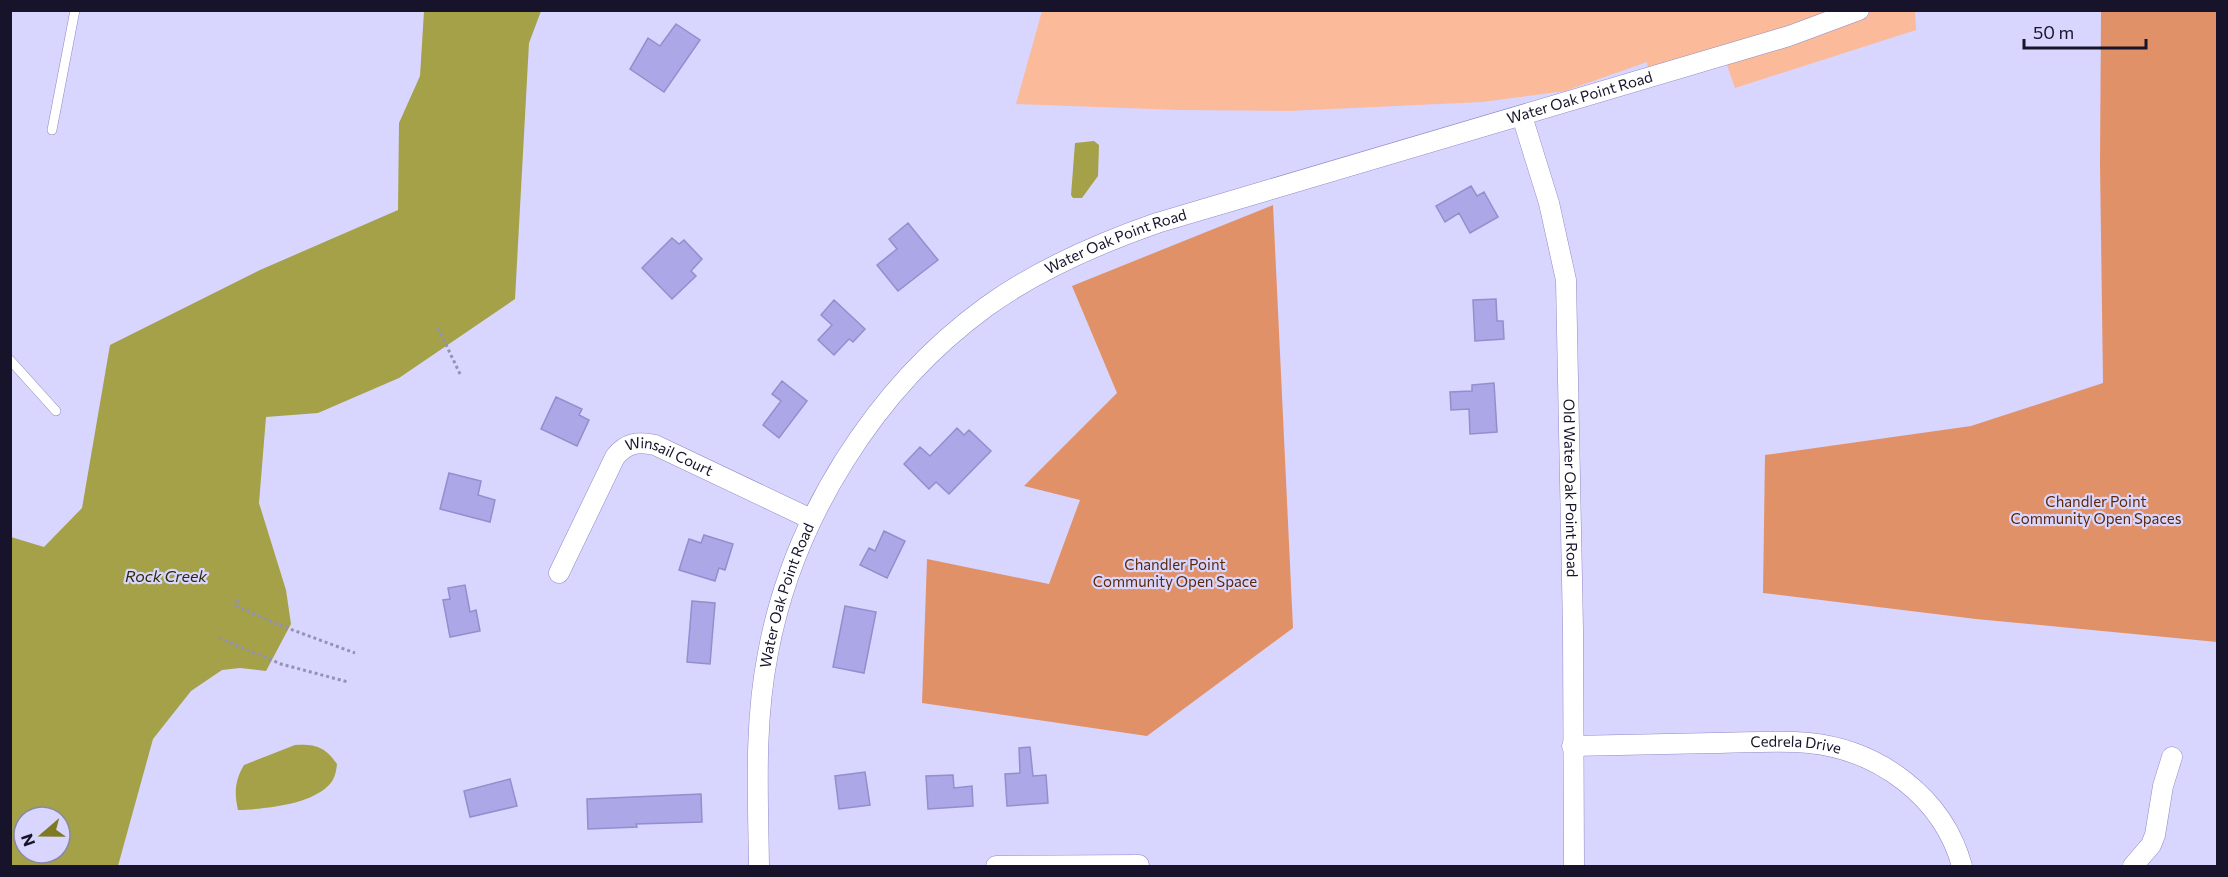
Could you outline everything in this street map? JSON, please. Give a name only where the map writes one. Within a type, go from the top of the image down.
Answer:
[{"type":"street","name":"Water Oak Point Road","points":[[759,867],[757,733],[768,653],[786,584],[811,519],[846,456],[873,419],[920,366],[986,307],[1053,267],[1110,239],[1789,36],[1859,10]]},
{"type":"street","name":"Old Water Oak Point Road","points":[[1522,116],[1549,202],[1566,280],[1573,618],[1574,867]]},
{"type":"street","name":"Winsail Court","points":[[559,573],[615,457],[622,448],[633,443],[643,442],[655,445],[811,519]]},
{"type":"street","name":"Cedrela Drive","points":[[1572,746],[1790,741],[1842,748],[1867,758],[1911,785],[1942,821],[1953,840],[1962,867]]},
{"type":"street","points":[[2133,867],[2151,845],[2155,835],[2163,786],[2172,757]]},
{"type":"street","points":[[996,867],[1139,865]]},
{"type":"lane","points":[[52,130],[75,10]]},
{"type":"lane","points":[[10,360],[56,411]]},
{"type":"path","points":[[438,328],[461,376]]},
{"type":"path","points":[[238,600],[236,606],[279,625],[355,652]]},
{"type":"path","points":[[219,638],[281,664],[348,682]]},
{"type":"shaded area","points":[[1042,11],[1915,11],[1916,30],[1735,88],[1724,57],[1649,77],[1647,62],[1565,91],[1482,102],[1288,111],[1016,104]]},
{"type":"green space","name":"Chandler Point Community Open Spaces","points":[[2101,11],[2217,11],[2217,642],[1976,619],[1763,593],[1765,455],[1971,426],[2103,383],[2100,163]]},
{"type":"green space","name":"Chandler Point Community Open Space","points":[[1273,205],[1293,628],[1147,736],[922,703],[927,559],[1049,584],[1080,500],[1024,486],[1117,393],[1072,286]]},
{"type":"water","name":"Rock Creek","points":[[424,11],[541,11],[529,43],[515,299],[399,378],[318,413],[266,417],[259,503],[286,590],[291,624],[266,671],[240,668],[222,670],[191,691],[153,739],[118,866],[11,866],[11,537],[44,547],[82,508],[110,345],[260,270],[398,210],[399,123],[420,76]]},
{"type":"water","points":[[1094,141],[1099,145],[1098,176],[1082,198],[1073,198],[1071,195],[1075,143]]},
{"type":"water","points":[[295,745],[314,746],[328,754],[337,764],[331,783],[321,792],[286,805],[238,810],[236,787],[244,765]]},
{"type":"building","points":[[676,24],[700,40],[664,92],[630,69],[648,38],[660,46]]},
{"type":"building","points":[[1471,186],[1477,196],[1484,192],[1498,217],[1470,233],[1459,213],[1445,222],[1436,206]]},
{"type":"building","points":[[908,223],[938,260],[898,291],[877,265],[897,249],[889,239]]},
{"type":"building","points":[[672,238],[679,244],[684,240],[702,259],[691,271],[696,276],[672,299],[642,268]]},
{"type":"building","points":[[1496,299],[1497,321],[1503,321],[1504,339],[1475,341],[1473,300]]},
{"type":"building","points":[[834,300],[865,329],[853,342],[849,339],[834,355],[818,340],[832,325],[821,315]]},
{"type":"building","points":[[782,381],[807,401],[779,438],[763,425],[781,401],[772,394]]},
{"type":"building","points":[[1494,383],[1497,432],[1470,434],[1469,409],[1451,410],[1450,392],[1472,391],[1472,385]]},
{"type":"building","points":[[556,397],[582,409],[579,415],[589,420],[577,446],[541,429]]},
{"type":"building","points":[[957,428],[964,435],[969,430],[991,451],[949,494],[936,482],[929,489],[904,464],[920,447],[930,456]]},
{"type":"building","points":[[449,473],[481,481],[478,495],[495,500],[490,522],[440,509]]},
{"type":"building","points":[[884,531],[905,541],[887,578],[860,565],[869,548],[875,551]]},
{"type":"building","points":[[704,535],[733,544],[725,570],[719,568],[715,581],[679,570],[689,539],[701,543]]},
{"type":"building","points":[[465,585],[470,612],[476,610],[480,631],[450,637],[443,600],[450,599],[448,588]]},
{"type":"building","points":[[692,601],[715,603],[710,664],[687,662]]},
{"type":"building","points":[[845,606],[876,612],[864,673],[833,667]]},
{"type":"building","points":[[1030,747],[1033,776],[1046,775],[1048,803],[1007,806],[1005,774],[1020,773],[1019,748]]},
{"type":"building","points":[[865,772],[870,805],[839,809],[835,776]]},
{"type":"building","points":[[953,775],[954,788],[972,786],[973,806],[928,809],[926,776]]},
{"type":"building","points":[[510,779],[517,806],[470,817],[464,791]]},
{"type":"building","points":[[701,794],[702,822],[636,824],[637,827],[588,829],[587,799]]}]
